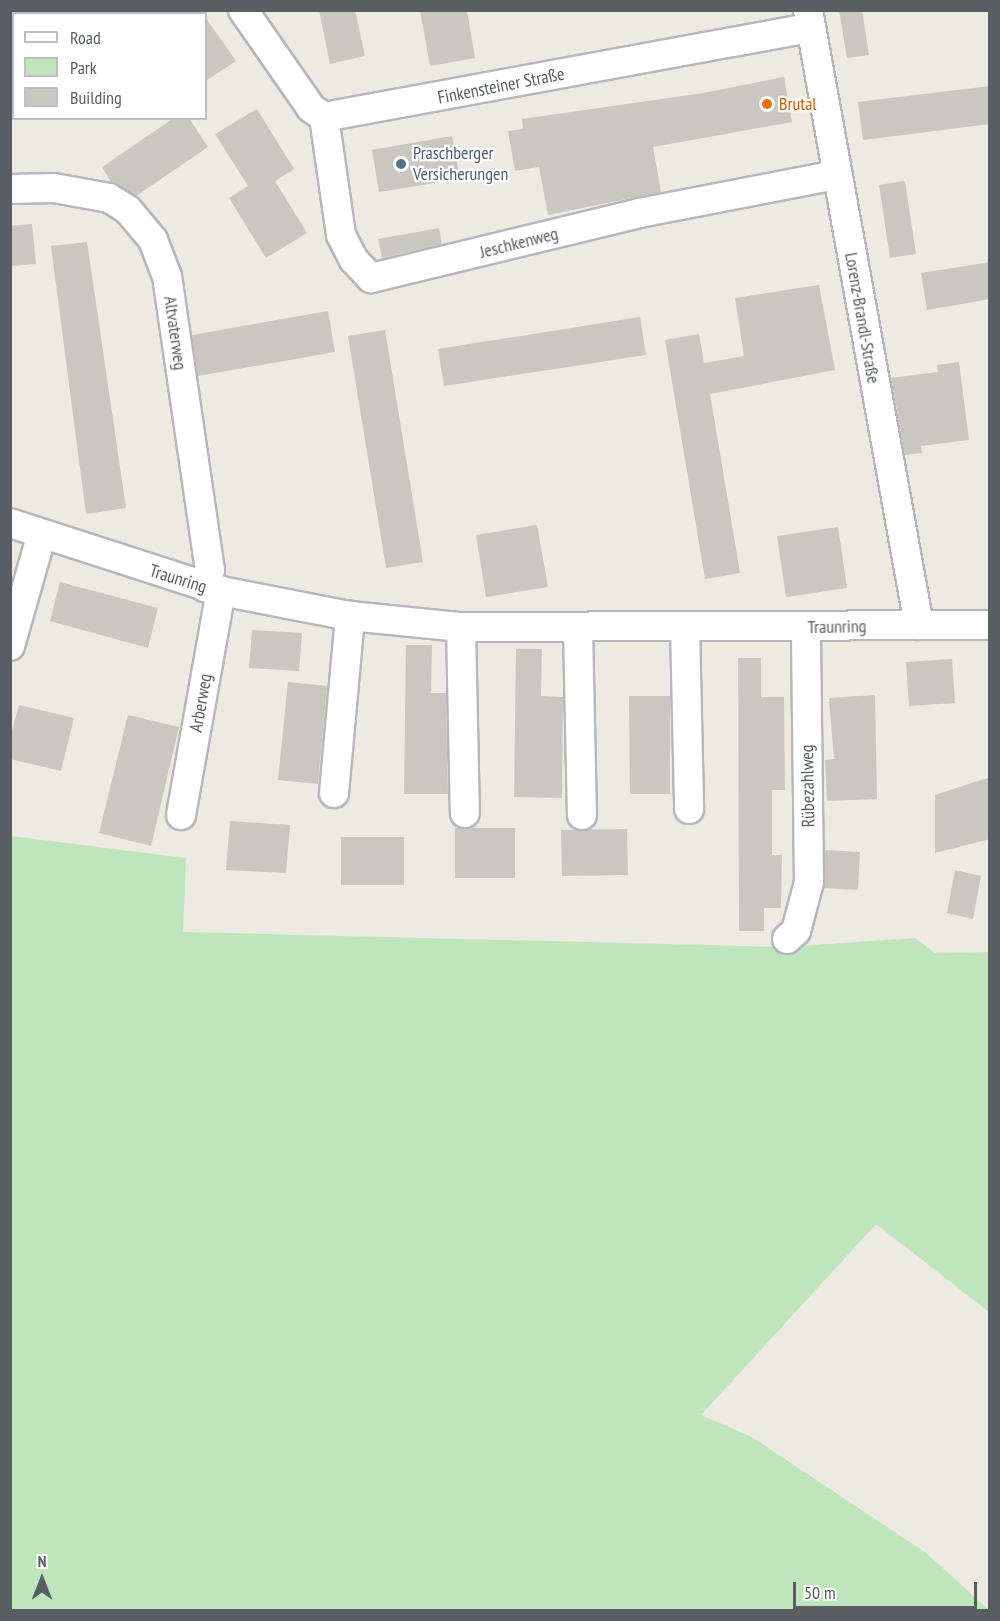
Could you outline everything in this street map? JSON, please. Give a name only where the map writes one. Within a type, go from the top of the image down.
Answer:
[{"type":"street","points":[[243,10],[311,108],[324,117]]},
{"type":"street","name":"Finkensteiner Straße","points":[[324,117],[810,19]]},
{"type":"street","name":"Lorenz-Brandl-Straße","points":[[810,19],[836,175],[919,626]]},
{"type":"street","name":"Jeschkenweg","points":[[324,117],[340,235],[354,260],[371,278],[639,213],[836,175]]},
{"type":"street","name":"Altvaterweg","points":[[10,189],[54,188],[109,198],[128,210],[153,240],[168,286],[213,589]]},
{"type":"street","name":"Traunring","points":[[10,523],[213,589],[350,616],[461,627],[990,625]]},
{"type":"street","points":[[10,646],[42,534]]},
{"type":"street","name":"Arberweg","points":[[181,815],[213,589]]},
{"type":"street","points":[[334,793],[350,616]]},
{"type":"street","points":[[461,627],[465,813]]},
{"type":"street","points":[[578,627],[582,815]]},
{"type":"street","points":[[685,627],[689,809]]},
{"type":"street","name":"Rübezahlweg","points":[[787,939],[796,931],[809,882],[806,627]]},
{"type":"green space","points":[[11,836],[186,858],[183,932],[784,947],[915,938],[935,953],[989,952],[989,1312],[876,1224],[701,1415],[752,1437],[925,1552],[989,1610],[11,1610]]},
{"type":"building","points":[[319,10],[355,10],[365,56],[330,64]]},
{"type":"building","points":[[420,10],[467,10],[475,58],[430,66]]},
{"type":"building","points":[[839,10],[862,10],[869,55],[847,58]]},
{"type":"building","points":[[207,19],[236,61],[207,80]]},
{"type":"building","points":[[784,77],[792,122],[653,147],[661,192],[548,215],[539,167],[515,171],[508,131],[523,129],[522,119],[703,93]]},
{"type":"building","points":[[990,86],[990,124],[863,140],[858,102]]},
{"type":"building","points":[[257,109],[294,169],[275,181],[307,233],[266,258],[229,198],[248,186],[215,134]]},
{"type":"building","points":[[171,120],[190,120],[208,147],[136,196],[111,182],[102,167]]},
{"type":"building","points":[[452,136],[460,179],[379,192],[372,150]]},
{"type":"building","points":[[905,181],[916,254],[890,258],[879,185]]},
{"type":"building","points":[[32,224],[36,264],[10,266],[10,226]]},
{"type":"building","points":[[439,228],[442,244],[382,258],[378,239]]},
{"type":"building","points":[[87,242],[126,508],[86,514],[51,246]]},
{"type":"building","points":[[990,262],[990,299],[927,310],[921,273]]},
{"type":"building","points":[[819,285],[835,370],[710,394],[740,573],[705,579],[665,340],[699,334],[704,363],[744,356],[735,298]]},
{"type":"building","points":[[328,311],[335,352],[198,376],[192,335]]},
{"type":"building","points":[[640,317],[646,355],[444,386],[438,349]]},
{"type":"building","points":[[385,330],[423,562],[386,568],[348,336]]},
{"type":"building","points":[[959,362],[969,440],[921,446],[922,453],[905,455],[891,378],[938,372],[937,365]]},
{"type":"building","points":[[537,525],[548,587],[486,597],[476,535]]},
{"type":"building","points":[[838,527],[847,588],[786,597],[777,536]]},
{"type":"building","points":[[60,582],[158,608],[148,648],[50,621]]},
{"type":"building","points":[[252,630],[302,633],[299,671],[249,668]]},
{"type":"building","points":[[406,645],[432,645],[431,693],[446,693],[448,794],[404,794]]},
{"type":"building","points":[[516,649],[542,649],[541,696],[563,697],[562,798],[514,797]]},
{"type":"building","points":[[738,658],[761,658],[761,697],[784,697],[785,790],[772,790],[772,855],[782,855],[781,908],[764,908],[764,931],[739,931]]},
{"type":"building","points":[[952,659],[955,703],[909,706],[906,662]]},
{"type":"building","points":[[288,682],[327,686],[318,784],[278,780]]},
{"type":"building","points":[[875,695],[877,799],[827,801],[825,760],[834,759],[829,698]]},
{"type":"building","points":[[629,696],[670,696],[670,794],[630,794]]},
{"type":"building","points":[[19,705],[74,718],[61,771],[10,759],[10,738]]},
{"type":"building","points":[[128,715],[179,727],[151,846],[99,833]]},
{"type":"building","points":[[990,777],[990,839],[935,853],[935,795]]},
{"type":"building","points":[[230,821],[290,825],[286,873],[226,870]]},
{"type":"building","points":[[455,828],[515,828],[515,878],[455,878]]},
{"type":"building","points":[[627,829],[628,875],[562,876],[561,830]]},
{"type":"building","points":[[341,837],[404,837],[404,885],[341,885]]},
{"type":"building","points":[[825,850],[860,852],[858,890],[824,888]]},
{"type":"building","points":[[955,870],[981,876],[973,919],[947,913]]},
{"type":"place","name":"Brutal","points":[[767,104]]},
{"type":"place","name":"Praschberger Versicherungen","points":[[401,164]]}]
